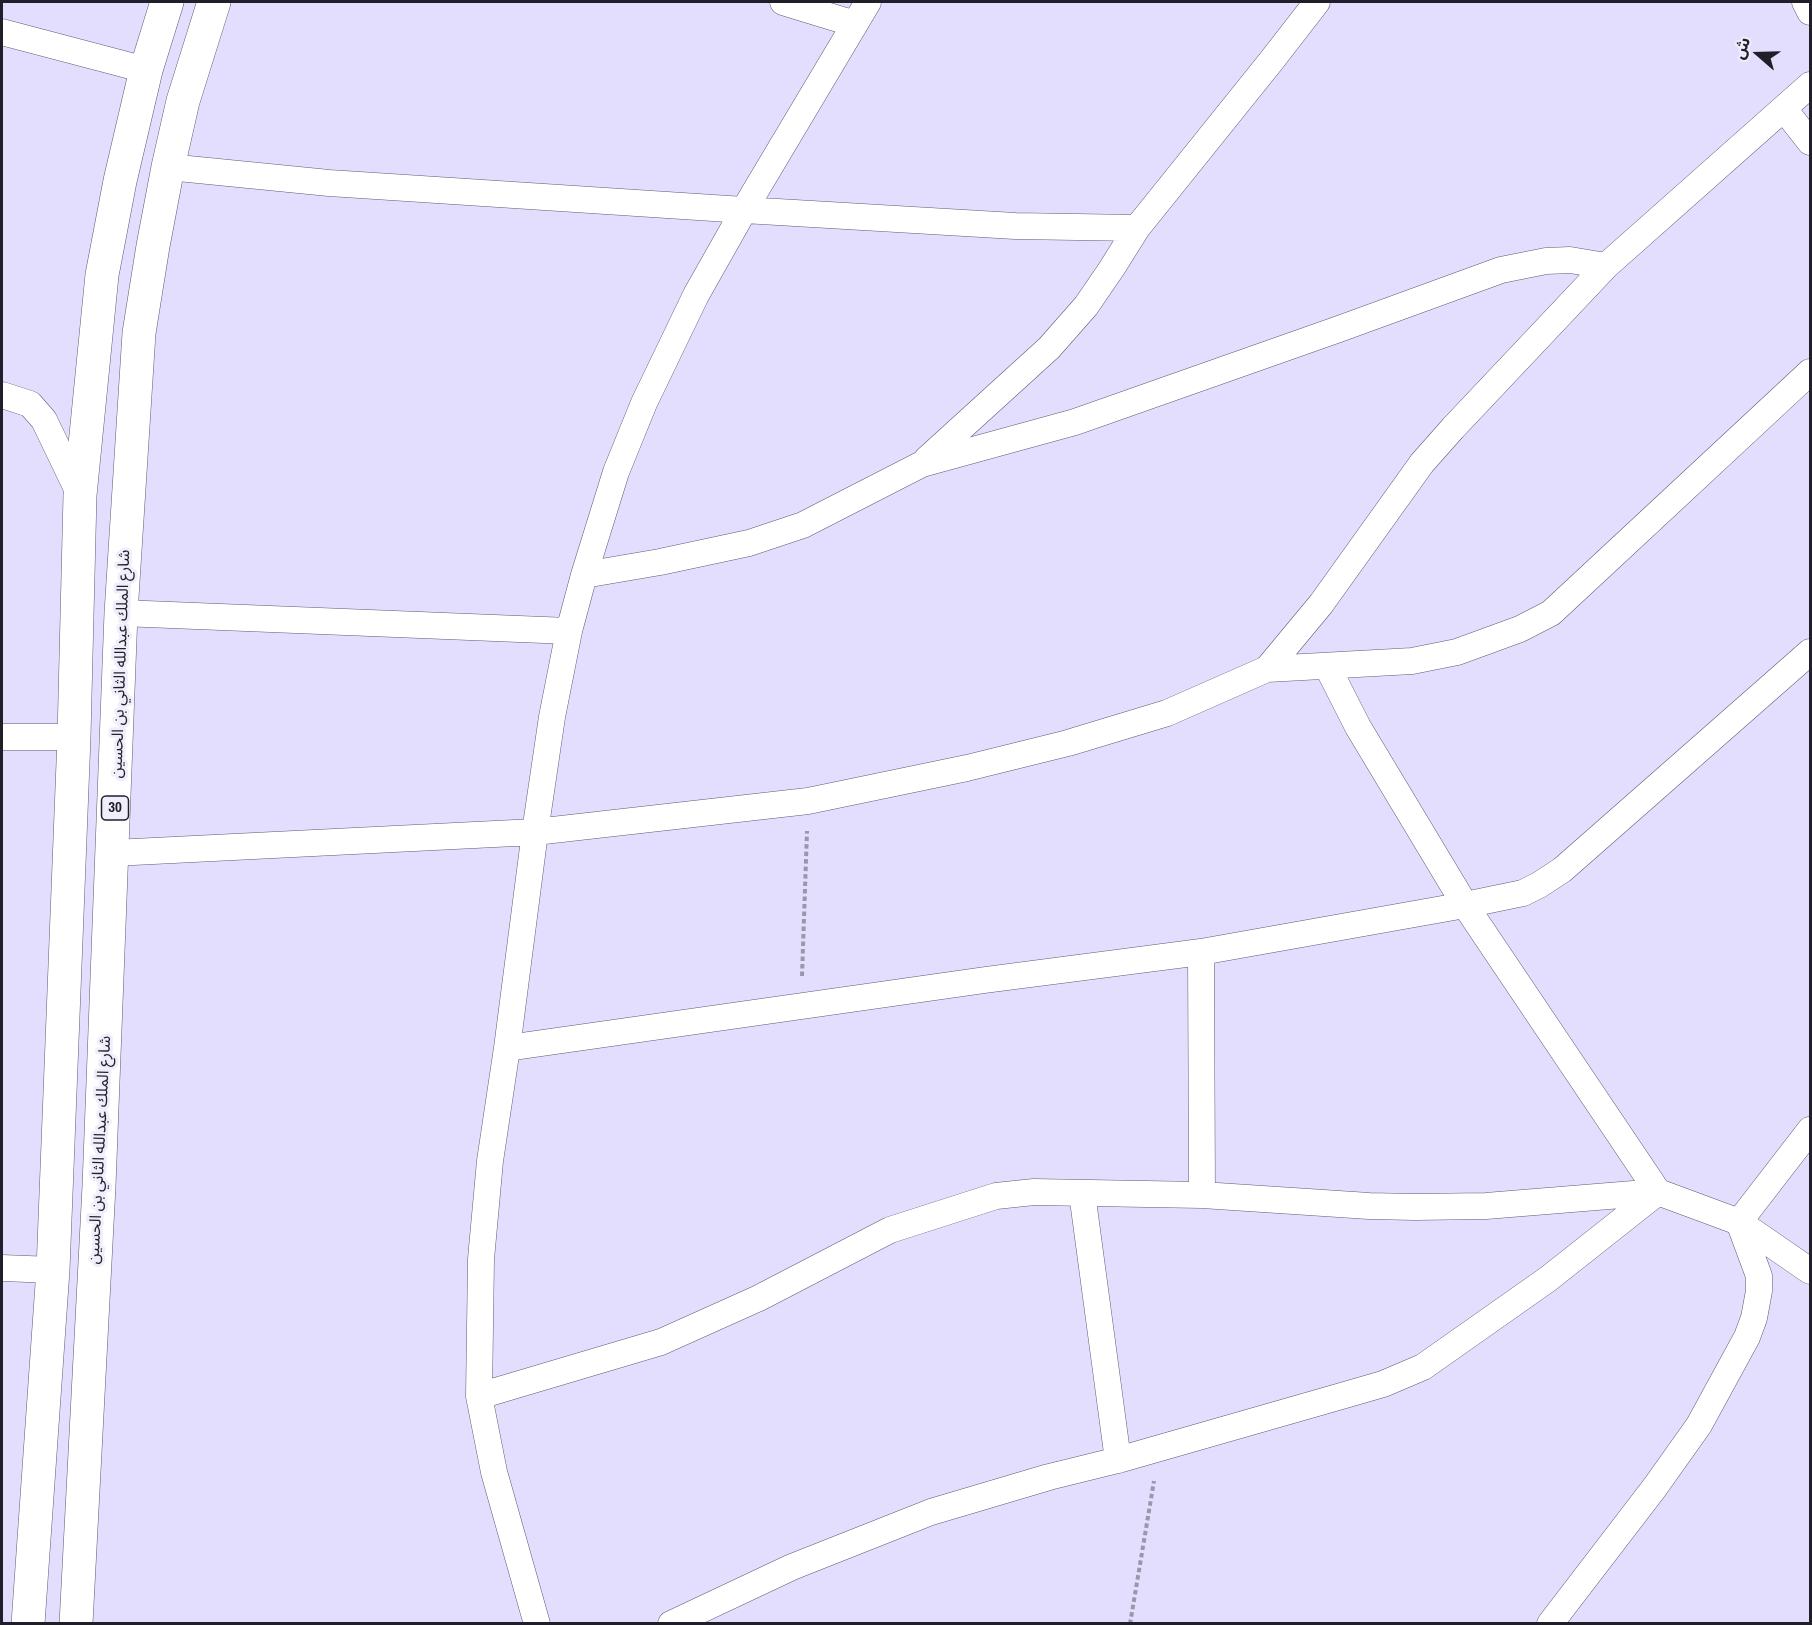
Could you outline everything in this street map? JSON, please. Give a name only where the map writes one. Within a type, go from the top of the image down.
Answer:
[{"type":"main road","points":[[27,1623],[53,1270],[74,737],[80,495],[102,275],[120,181],[146,70],[167,2]]},
{"type":"main road","name":"شارع الملك عبدالله الثاني بن الحسين","points":[[76,1623],[99,1186],[121,613],[139,333],[168,167],[183,101],[214,2]]},
{"type":"main road","points":[[48,1339],[90,1342]]},
{"type":"street","points":[[537,1623],[494,1472],[479,1396],[482,1248],[490,1161],[552,717],[569,631],[584,575],[616,472],[644,403],[696,295],[744,210],[866,8],[783,2]]},
{"type":"street","points":[[922,464],[1049,348],[1086,306],[1137,228],[1317,2]]},
{"type":"street","points":[[1804,2],[1810,12]]},
{"type":"street","points":[[2,32],[146,70]]},
{"type":"street","points":[[1267,669],[1321,604],[1422,464],[1453,428],[1606,266],[1810,85]]},
{"type":"street","points":[[1784,109],[1810,141]]},
{"type":"street","points":[[168,167],[329,183],[744,210],[1015,225],[1137,228]]},
{"type":"street","points":[[584,575],[748,543],[803,525],[922,464],[1075,422],[1501,270],[1546,261],[1570,260],[1606,266]]},
{"type":"street","points":[[113,853],[535,832],[808,801],[967,768],[1068,743],[1167,713],[1267,669],[1412,661],[1457,652],[1520,629],[1551,613],[1810,372]]},
{"type":"street","points":[[2,395],[25,402],[36,409],[44,420],[80,495]]},
{"type":"street","points":[[121,613],[569,631]]},
{"type":"street","points":[[507,1048],[985,980],[1201,952],[1523,893],[1562,870],[1810,652]]},
{"type":"street","points":[[1327,666],[1358,727],[1465,905],[1658,1192]]},
{"type":"street","points":[[2,737],[74,737]]},
{"type":"street","points":[[1201,952],[1202,1195]]},
{"type":"street","points":[[1739,1222],[1810,1130]]},
{"type":"street","points":[[479,1396],[661,1342],[759,1298],[890,1230],[996,1196],[1034,1192],[1202,1195],[1415,1207],[1486,1206],[1658,1192],[1739,1222],[1810,1271]]},
{"type":"street","points":[[671,1623],[792,1567],[931,1512],[1383,1384],[1423,1367],[1548,1279],[1658,1192]]},
{"type":"street","points":[[1083,1193],[1118,1460]]},
{"type":"street","points":[[1550,1623],[1655,1487],[1699,1425],[1747,1337],[1754,1318],[1759,1276],[1739,1222]]},
{"type":"street","points":[[2,1268],[53,1270]]},
{"type":"path","points":[[801,1007],[808,801]]},
{"type":"path","points":[[1130,1623],[1160,1448]]}]
